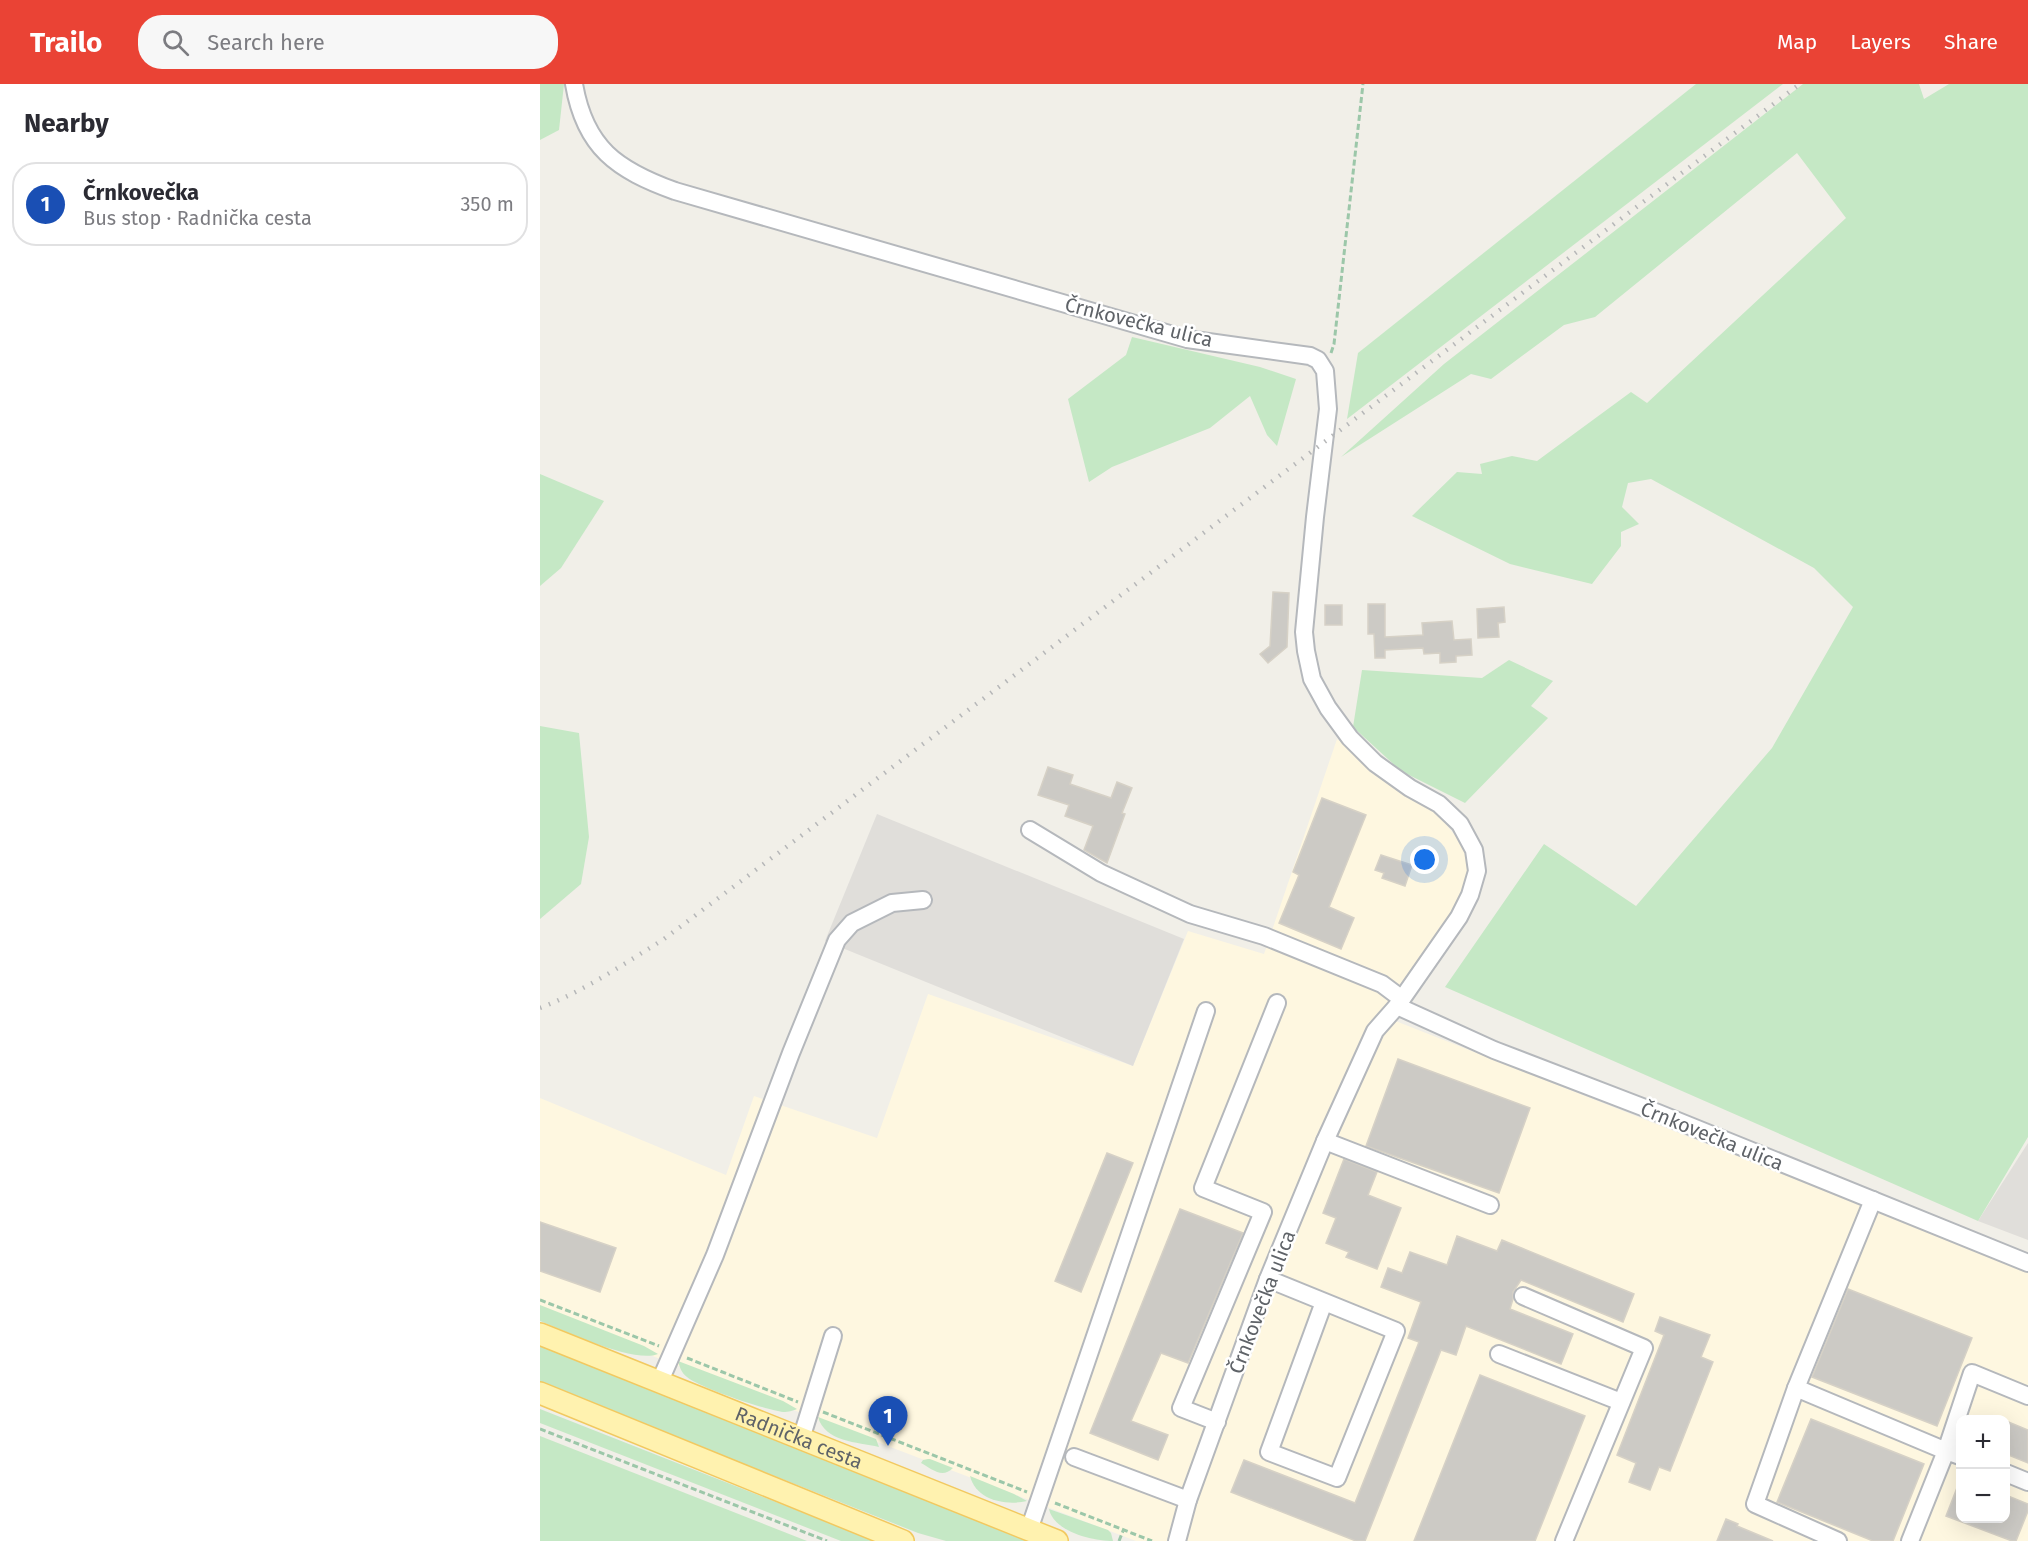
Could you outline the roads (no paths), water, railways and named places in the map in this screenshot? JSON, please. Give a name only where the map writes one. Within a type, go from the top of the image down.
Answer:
[{"type":"main road","name":"Radnička cesta","points":[[540,1334],[1057,1541]]},
{"type":"main road","points":[[540,1393],[903,1541]]},
{"type":"street","name":"Črnkovečka ulica","points":[[574,84],[583,119],[601,148],[627,171],[645,180],[675,191],[1187,339],[1310,356],[1318,360],[1325,371],[1328,409],[1304,632],[1312,679],[1328,708],[1350,738],[1375,763],[1410,788],[1439,804],[1460,824],[1474,850],[1477,871],[1470,895],[1459,917],[1399,1003],[1375,1031],[1325,1141],[1268,1279],[1188,1500],[1177,1541]]},
{"type":"street","points":[[1030,830],[1101,873],[1180,910],[1264,936],[1382,984],[1399,1003]]},
{"type":"street","points":[[660,1382],[715,1255],[791,1053],[837,940],[852,923],[892,903],[923,900]]},
{"type":"street","points":[[1217,1422],[1180,1408],[1263,1212],[1203,1188],[1277,1003]]},
{"type":"street","name":"Črnkovečka ulica","points":[[1399,1003],[1494,1050],[2028,1263]]},
{"type":"street","points":[[1029,1530],[1206,1011]]},
{"type":"street","points":[[1325,1141],[1490,1205]]},
{"type":"street","points":[[1838,1541],[1755,1504],[1796,1388],[1873,1200]]},
{"type":"street","points":[[1268,1279],[1396,1331],[1337,1478],[1269,1452],[1324,1302]]},
{"type":"street","points":[[1523,1296],[1644,1348],[1564,1541]]},
{"type":"street","points":[[801,1439],[833,1336]]},
{"type":"street","points":[[1499,1354],[1622,1402]]},
{"type":"street","points":[[1910,1541],[1953,1454],[1972,1373],[2028,1396]]},
{"type":"street","points":[[1796,1388],[1953,1454]]},
{"type":"street","points":[[1074,1457],[1188,1500]]},
{"type":"street","points":[[2010,1475],[2028,1482]]},
{"type":"railway","points":[[540,1008],[588,985],[664,939],[1800,84]]},
{"type":"place","name":"Črnkovečka","points":[[888,1446]]}]
